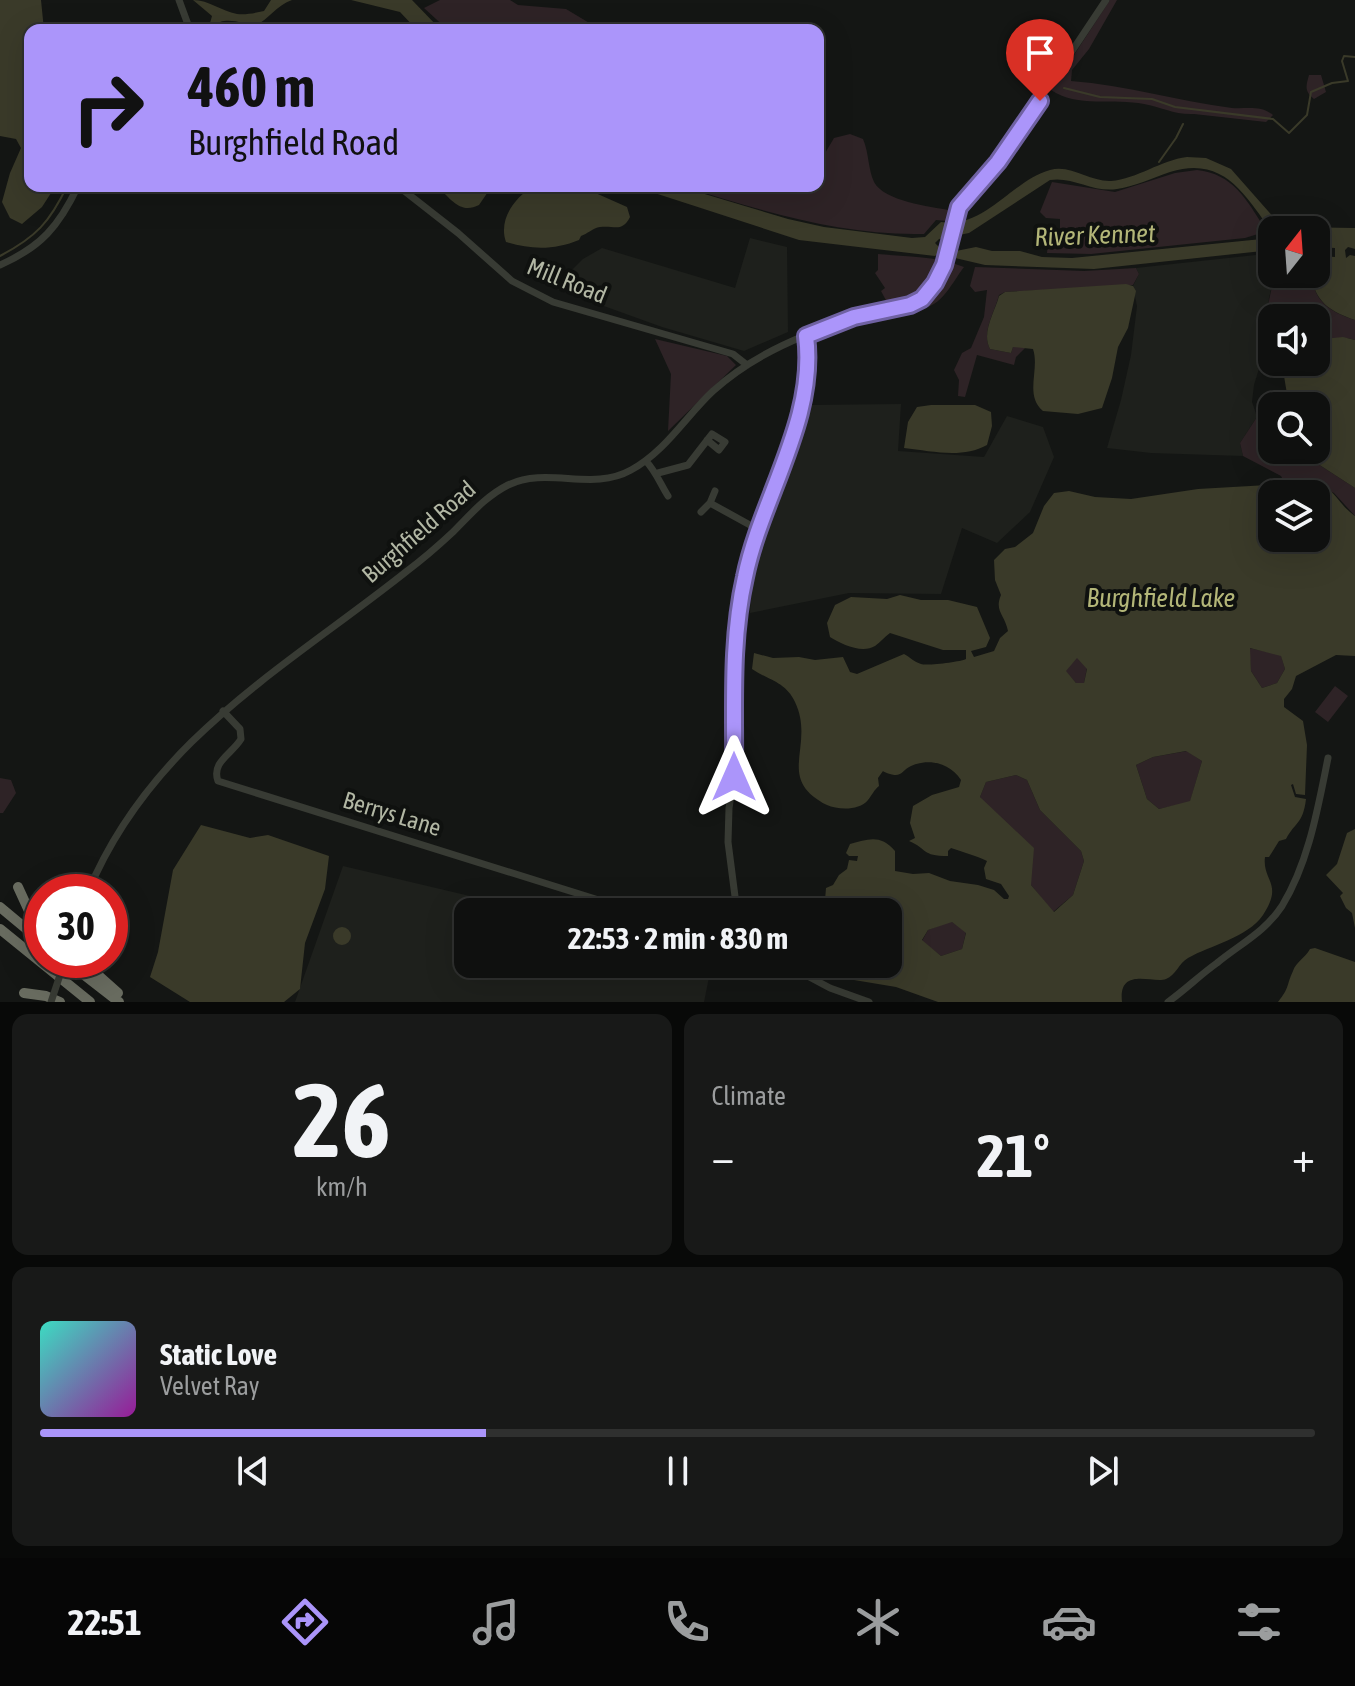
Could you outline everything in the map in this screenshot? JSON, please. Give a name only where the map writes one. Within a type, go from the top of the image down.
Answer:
[{"type":"highway","points":[[18,887],[24,900]]},
{"type":"highway","points":[[0,907],[24,927]]},
{"type":"highway","points":[[0,929],[90,1002]]},
{"type":"highway","points":[[88,978],[119,1002]]},
{"type":"highway","points":[[100,978],[126,1002]]},
{"type":"highway","points":[[24,993],[35,993],[60,1002]]},
{"type":"street","points":[[179,0],[188,24]]},
{"type":"street","name":"Burghfield Road","points":[[97,874],[136,806],[164,769],[223,711],[434,550],[479,505],[499,490],[516,481],[535,477],[607,479],[623,475],[646,461],[710,393],[747,365],[854,317],[917,302],[929,291],[944,265],[959,207],[1005,152],[1106,0]]},
{"type":"street","points":[[0,265],[24,255],[44,239],[60,221],[75,192]]},
{"type":"street","name":"Mill Road","points":[[406,192],[512,281],[553,302],[733,354],[747,365]]},
{"type":"street","points":[[735,898],[728,842],[734,777],[736,640],[745,575],[800,414],[806,336]]},
{"type":"street","points":[[658,473],[688,465],[707,440]]},
{"type":"street","points":[[646,461],[658,473],[658,482],[668,496]]},
{"type":"street","points":[[701,512],[710,503],[715,491]]},
{"type":"street","points":[[710,503],[759,530]]},
{"type":"street","name":"Berrys Lane","points":[[223,711],[240,729],[241,739],[218,764],[215,772],[218,781],[592,898]]},
{"type":"street","points":[[1168,1002],[1250,940],[1282,906],[1304,855],[1317,813],[1328,758]]},
{"type":"street","points":[[51,1002],[59,978]]},
{"type":"street","points":[[811,978],[869,1002]]},
{"type":"shaded area","points":[[440,0],[510,0],[518,5],[566,9],[591,24],[441,24],[424,8]]},
{"type":"shaded area","points":[[1110,0],[1117,0],[1089,49],[1072,70],[1071,81],[1232,108],[1259,109],[1273,115],[1266,122],[1181,113],[1132,102],[1072,99],[1051,90]]},
{"type":"shaded area","points":[[1309,75],[1321,75],[1326,92],[1314,99],[1307,88]]},
{"type":"shaded area","points":[[850,134],[863,139],[872,177],[879,189],[908,202],[950,210],[947,221],[936,220],[924,234],[863,231],[772,213],[703,192],[824,192],[824,155],[834,138]]},
{"type":"shaded area","points":[[1209,172],[1229,182],[1258,218],[1258,234],[1245,238],[1091,254],[1047,253],[1048,243],[1058,245],[1064,234],[1060,219],[1046,218],[1040,212],[1052,182],[1115,192],[1175,173]]},
{"type":"shaded area","points":[[750,238],[787,247],[788,332],[744,351],[662,327],[554,288],[583,259],[602,248],[735,288]]},
{"type":"shaded area","points":[[878,254],[933,259],[964,267],[937,302],[922,309],[905,310],[895,304],[889,306],[881,291],[885,288],[875,273],[878,270]]},
{"type":"shaded area","points":[[1258,255],[1258,288],[1271,288],[1269,304],[1258,304],[1258,372],[1252,402],[1257,417],[1240,443],[1243,456],[1151,453],[1107,448],[1131,355],[1137,306],[1133,286],[1139,274],[1136,268]]},
{"type":"shaded area","points":[[975,267],[1084,271],[1136,268],[1139,274],[1133,285],[1005,292],[999,295],[988,329],[990,349],[1011,353],[1013,347],[1026,347],[1016,357],[1014,365],[977,355],[965,397],[958,396],[959,380],[954,370],[962,353],[971,348],[984,317],[987,290],[975,292],[970,286]]},
{"type":"shaded area","points":[[1272,288],[1315,288],[1324,304],[1269,304]]},
{"type":"shaded area","points":[[1330,308],[1355,320],[1355,340],[1330,339]]},
{"type":"shaded area","points":[[655,339],[727,356],[736,365],[668,431],[671,374]]},
{"type":"shaded area","points":[[901,404],[898,451],[984,457],[1007,416],[1043,427],[1054,457],[1030,512],[997,543],[962,528],[941,594],[849,593],[750,613],[752,569],[811,405]]},
{"type":"shaded area","points":[[1257,417],[1258,464],[1243,456],[1240,443]]},
{"type":"shaded area","points":[[1258,464],[1318,464],[1355,488],[1355,516],[1330,491],[1330,480],[1283,480]]},
{"type":"shaded area","points":[[1249,648],[1281,655],[1285,669],[1277,683],[1262,688],[1251,671]]},
{"type":"shaded area","points":[[1077,657],[1087,668],[1084,683],[1076,683],[1065,671]]},
{"type":"shaded area","points":[[1335,686],[1348,696],[1328,722],[1315,712]]},
{"type":"shaded area","points":[[1187,751],[1202,761],[1190,802],[1159,809],[1147,799],[1136,765],[1153,757]]},
{"type":"shaded area","points":[[1016,775],[1027,780],[1040,810],[1081,851],[1084,861],[1073,895],[1053,912],[1031,885],[980,797],[986,782]]},
{"type":"shaded area","points":[[0,778],[11,780],[16,793],[3,813],[0,813]]},
{"type":"shaded area","points":[[343,866],[478,898],[454,898],[454,978],[709,978],[704,1002],[295,1002]]},
{"type":"shaded area","points":[[951,921],[966,932],[962,949],[941,956],[922,941],[928,930]]},
{"type":"water","points":[[0,0],[41,0],[43,24],[24,24],[24,192],[51,193],[42,207],[22,224],[10,218],[2,202],[21,148],[16,139],[0,136]]},
{"type":"water","points":[[193,0],[231,13],[250,14],[264,11],[271,0],[292,0],[258,24],[223,21],[211,24],[212,16]]},
{"type":"water","points":[[351,0],[412,0],[435,24],[411,24],[400,12]]},
{"type":"water","points":[[1187,157],[1206,158],[1231,169],[1272,216],[1260,216],[1242,192],[1219,174],[1189,168],[1108,190],[1067,180],[1050,180],[969,233],[939,239],[935,243],[941,249],[956,251],[976,247],[992,251],[1020,251],[1042,257],[1072,258],[1258,239],[1258,251],[1094,269],[985,265],[938,254],[799,240],[651,192],[698,192],[824,227],[912,238],[925,237],[941,222],[957,222],[985,212],[1023,184],[1050,170],[1065,169],[1103,181],[1130,177]]},
{"type":"water","points":[[443,192],[488,192],[479,205],[472,208],[456,204]]},
{"type":"water","points":[[526,192],[593,192],[627,207],[630,217],[621,227],[597,228],[579,240],[561,246],[534,248],[506,242],[506,217]]},
{"type":"water","points":[[1330,228],[1355,228],[1355,249],[1348,247],[1345,250],[1346,258],[1355,256],[1355,320],[1325,304],[1315,288],[1330,288],[1330,257],[1335,257],[1335,248],[1330,248]]},
{"type":"water","points":[[1126,284],[1136,291],[1128,328],[1118,347],[1102,408],[1078,414],[1043,411],[1034,398],[1033,349],[1013,347],[1011,353],[990,349],[988,329],[999,296],[1005,292]]},
{"type":"water","points":[[1330,338],[1355,340],[1355,488],[1318,464],[1330,464],[1330,392],[1287,392],[1284,376],[1330,376]]},
{"type":"water","points":[[975,405],[991,412],[992,426],[987,445],[957,453],[904,448],[908,422],[917,407]]},
{"type":"water","name":"Burghfield Lake","points":[[1258,486],[1258,552],[1330,552],[1330,490],[1355,516],[1355,656],[1336,655],[1296,676],[1292,689],[1284,699],[1284,707],[1303,721],[1307,745],[1305,795],[1296,794],[1291,785],[1295,797],[1306,799],[1303,813],[1286,839],[1279,841],[1269,857],[1265,857],[1272,896],[1263,915],[1248,930],[1188,958],[1166,979],[1131,980],[1122,991],[1122,1002],[938,1002],[896,987],[846,978],[902,978],[902,898],[825,898],[826,888],[833,885],[847,869],[849,860],[857,861],[858,856],[846,853],[850,844],[879,840],[895,851],[895,871],[929,873],[950,881],[994,890],[1004,899],[1009,896],[1001,884],[986,879],[984,868],[987,861],[951,848],[948,856],[933,855],[909,841],[915,838],[910,823],[913,806],[932,795],[959,787],[961,780],[945,766],[925,762],[897,775],[883,771],[878,778],[879,786],[864,804],[854,808],[832,807],[811,795],[799,772],[801,733],[795,702],[782,686],[752,669],[754,653],[773,658],[815,660],[843,657],[850,672],[857,674],[904,654],[924,664],[966,659],[966,650],[943,650],[890,633],[875,646],[864,649],[830,637],[827,623],[835,605],[851,597],[887,599],[900,595],[921,600],[948,600],[977,607],[990,638],[986,647],[971,651],[974,657],[994,651],[1000,638],[1008,631],[999,609],[1001,595],[995,580],[994,560],[1005,549],[1015,547],[1033,533],[1044,506],[1054,493],[1069,491],[1095,497],[1131,499],[1198,489]],"holes":[[[1250,648],[1281,656],[1285,669],[1277,683],[1262,688],[1251,671]],[[1077,658],[1087,669],[1084,683],[1076,683],[1066,671]],[[1186,751],[1202,761],[1190,801],[1159,809],[1147,799],[1136,765],[1153,757]],[[1016,775],[1027,780],[1040,810],[1081,851],[1084,861],[1073,895],[1054,912],[1031,885],[1034,848],[980,797],[986,782]],[[952,922],[966,933],[962,949],[941,956],[922,940],[928,930]]]},
{"type":"water","points":[[201,825],[250,838],[268,835],[329,856],[325,889],[305,943],[300,989],[284,1002],[190,1002],[150,977],[158,952],[173,870]]},
{"type":"water","points":[[1355,829],[1355,928],[1352,913],[1340,896],[1343,893],[1326,875],[1337,864],[1347,833]]},
{"type":"water","points":[[342,927],[351,936],[342,945],[333,936]]},
{"type":"water","points":[[1310,949],[1355,962],[1355,1002],[1278,1002],[1296,965]]},
{"type":"waterway","points":[[1064,88],[1100,97],[1152,99],[1175,107],[1273,119],[1289,133],[1307,115],[1311,92],[1332,83],[1348,81],[1342,61],[1344,56],[1355,57]]},
{"type":"waterway","points":[[1159,162],[1183,124]]},
{"type":"waterway","points":[[0,256],[41,227],[64,192]]},
{"type":"route","points":[[734,777],[736,626],[745,575],[800,414],[806,336],[854,317],[910,305],[922,299],[944,265],[959,207],[998,162],[1040,101]]},
{"type":"water label","name":"River Kennet","points":[[1095,235]]}]
